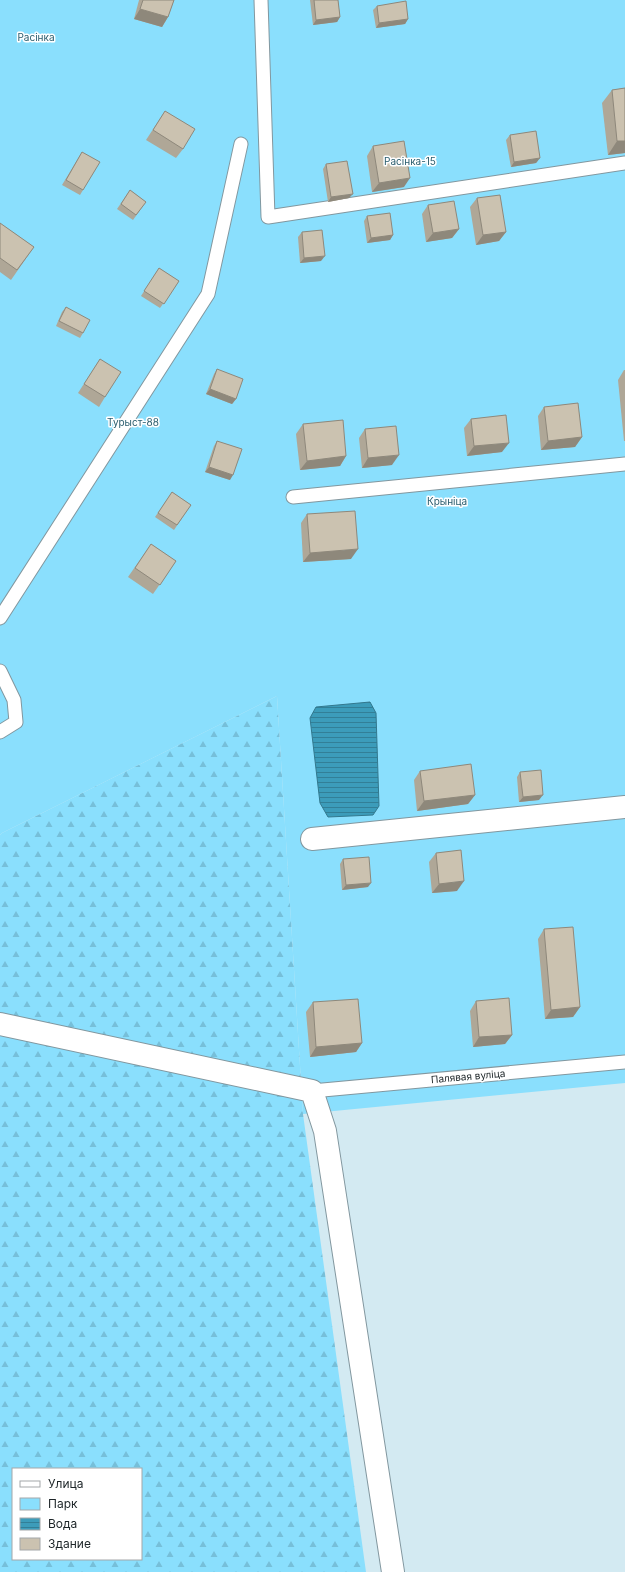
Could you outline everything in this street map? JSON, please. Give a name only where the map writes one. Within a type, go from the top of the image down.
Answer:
[{"type":"street","points":[[312,839],[625,807]]},
{"type":"street","points":[[0,1024],[312,1091],[325,1131],[393,1572]]},
{"type":"lane","points":[[261,0],[268,217],[625,163]]},
{"type":"lane","points":[[0,618],[208,294],[241,144]]},
{"type":"lane","points":[[293,497],[625,464]]},
{"type":"lane","points":[[0,671],[14,700],[16,722],[0,732]]},
{"type":"lane","name":"Палявая вуліца","points":[[312,1091],[625,1062]]},
{"type":"green space","points":[[0,0],[625,0],[625,1083],[303,1114],[277,696],[0,835]]},
{"type":"green space","points":[[277,696],[303,1114],[366,1572],[0,1572],[0,835]]},
{"type":"water","points":[[370,702],[376,713],[379,806],[373,815],[328,817],[320,803],[310,718],[316,707]]},
{"type":"building","points":[[143,0],[174,0],[168,17],[140,9]]},
{"type":"building","points":[[314,0],[338,0],[340,17],[316,20]]},
{"type":"building","points":[[406,1],[408,19],[379,23],[377,6]]},
{"type":"building","points":[[625,88],[625,141],[617,141],[612,90]]},
{"type":"building","points":[[165,111],[195,129],[183,149],[153,130]]},
{"type":"building","points":[[536,131],[540,158],[514,162],[510,135]]},
{"type":"building","points":[[404,141],[410,178],[379,183],[373,146]]},
{"type":"building","points":[[82,152],[100,162],[83,190],[66,180]]},
{"type":"building","points":[[347,161],[353,194],[331,197],[326,164]]},
{"type":"building","points":[[130,190],[146,202],[136,215],[121,204]]},
{"type":"building","points":[[500,195],[506,232],[483,235],[477,198]]},
{"type":"building","points":[[454,201],[459,229],[433,233],[428,205]]},
{"type":"building","points":[[390,213],[393,235],[371,238],[367,216]]},
{"type":"building","points":[[0,223],[34,247],[17,270],[0,258]]},
{"type":"building","points":[[322,230],[325,256],[304,258],[302,232]]},
{"type":"building","points":[[159,268],[179,281],[164,304],[144,291]]},
{"type":"building","points":[[66,307],[90,320],[83,333],[59,321]]},
{"type":"building","points":[[100,359],[121,372],[105,397],[84,384]]},
{"type":"building","points":[[217,369],[243,379],[236,399],[210,389]]},
{"type":"building","points":[[578,403],[582,437],[548,441],[544,407]]},
{"type":"building","points":[[506,415],[509,443],[474,446],[471,419]]},
{"type":"building","points":[[343,420],[346,456],[307,461],[303,424]]},
{"type":"building","points":[[396,426],[399,455],[368,458],[365,429]]},
{"type":"building","points":[[217,441],[242,449],[233,475],[209,467]]},
{"type":"building","points":[[172,492],[191,505],[177,525],[158,513]]},
{"type":"building","points":[[355,511],[358,549],[310,553],[307,514]]},
{"type":"building","points":[[151,544],[176,561],[160,585],[135,568]]},
{"type":"building","points":[[471,764],[475,795],[424,801],[420,771]]},
{"type":"building","points":[[541,770],[543,795],[523,797],[520,772]]},
{"type":"building","points":[[461,850],[464,881],[439,884],[436,853]]},
{"type":"building","points":[[369,857],[371,883],[346,885],[343,859]]},
{"type":"building","points":[[573,927],[580,1007],[551,1010],[544,929]]},
{"type":"building","points":[[509,998],[512,1035],[479,1037],[476,1001]]},
{"type":"building","points":[[358,999],[362,1043],[316,1047],[313,1002]]},
{"type":"park label","name":"Расінка","points":[[36,37]]},
{"type":"park label","name":"Расінка-15","points":[[410,161]]},
{"type":"park label","name":"Турыст-88","points":[[133,422]]},
{"type":"park label","name":"Крыніца","points":[[447,501]]}]
